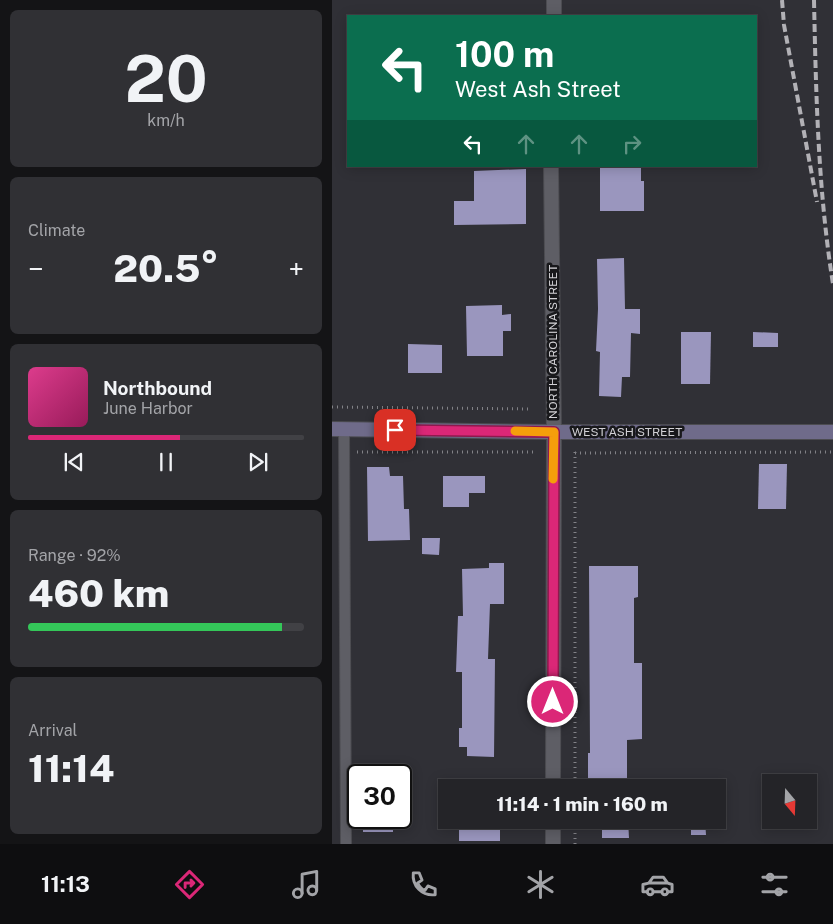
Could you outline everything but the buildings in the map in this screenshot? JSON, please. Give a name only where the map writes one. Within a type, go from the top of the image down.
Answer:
[{"type":"main road","name":"WEST ASH STREET","points":[[338,429],[554,432],[832,432]]},
{"type":"street","points":[[554,0],[554,15]]},
{"type":"street","name":"NORTH CAROLINA STREET","points":[[551,167],[554,432],[553,779]]},
{"type":"street","points":[[553,829],[553,844]]},
{"type":"lane","points":[[338,429],[344,452],[346,844]]},
{"type":"path","points":[[332,408],[531,410]]},
{"type":"path","points":[[575,444],[575,779]]},
{"type":"path","points":[[344,452],[536,452]]},
{"type":"path","points":[[575,453],[832,452]]},
{"type":"path","points":[[575,829],[575,844]]},
{"type":"railway","points":[[782,0],[784,25],[817,202]]},
{"type":"railway","points":[[814,0],[821,178],[833,284]]},
{"type":"slow traffic","points":[[515,431],[554,432],[553,479]]},
{"type":"route","points":[[395,430],[554,432],[553,702]]}]
